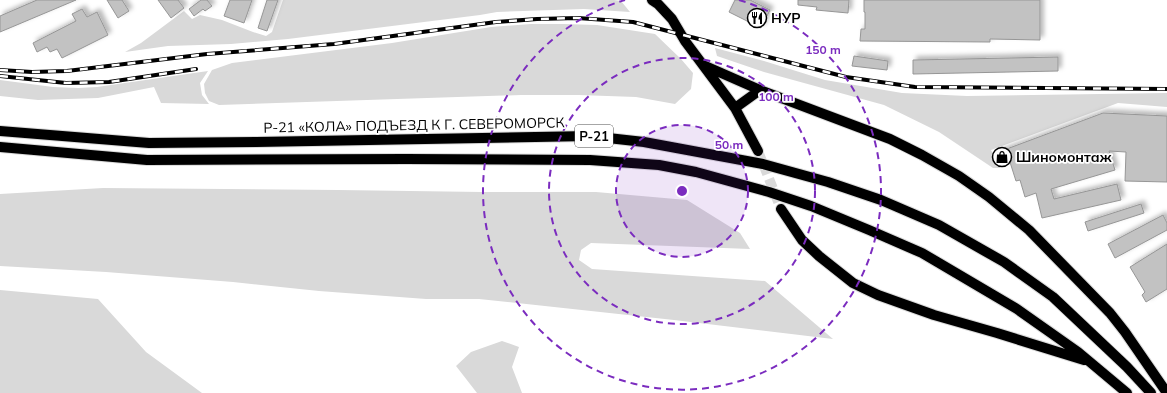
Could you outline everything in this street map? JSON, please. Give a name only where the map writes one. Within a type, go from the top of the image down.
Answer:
[{"type":"main road","points":[[652,0],[658,4],[672,19],[685,41],[735,108],[758,151]]},
{"type":"main road","points":[[703,65],[760,90],[890,139],[959,176],[989,197],[1029,230],[1110,313],[1167,393]]},
{"type":"main road","points":[[735,108],[760,90]]},
{"type":"main road","name":"Р-21 «КОЛА» ПОДЪЕЗД К Г. СЕВЕРОМОРСК","points":[[0,131],[149,143],[590,136],[644,142],[763,164],[828,182],[881,200],[939,225],[1004,262],[1053,297],[1127,367],[1151,393]]},
{"type":"main road","name":"Р-21","points":[[0,147],[147,160],[582,160],[652,164],[696,172],[769,192],[811,206],[922,253],[1017,309],[1078,352],[1127,393]]},
{"type":"main road","points":[[781,209],[802,240],[819,256],[853,283],[878,295],[934,315],[1090,362]]},
{"type":"shaded area","points":[[283,0],[614,0],[621,1],[630,12],[584,9],[497,12],[288,39],[231,44],[168,46],[125,52],[141,43],[184,11],[192,19],[200,15],[222,20],[266,36],[272,32]]},
{"type":"shaded area","points":[[531,24],[597,25],[655,34],[693,73],[691,89],[675,104],[636,97],[521,95],[219,105],[209,101],[205,93],[204,84],[212,70],[232,63],[392,43],[491,27]]},
{"type":"shaded area","points":[[715,48],[764,61],[825,80],[902,93],[967,96],[1167,93],[1167,107],[1118,103],[991,150],[1000,168],[993,168],[939,132],[884,105],[764,72],[717,56]]},
{"type":"shaded area","points":[[208,71],[200,83],[202,95],[209,104],[161,103],[154,87],[98,98],[38,100],[0,96],[0,80],[53,87],[78,88],[97,87]]},
{"type":"shaded area","points":[[103,188],[596,192],[687,200],[740,233],[750,249],[591,243],[581,250],[579,260],[592,269],[765,281],[833,339],[479,299],[426,299],[106,272],[0,266],[0,194]]},
{"type":"shaded area","points":[[0,290],[98,299],[146,352],[202,393],[0,393]]},
{"type":"shaded area","points":[[502,341],[519,347],[512,367],[522,393],[477,393],[456,366],[471,352]]},
{"type":"building","points":[[37,0],[76,0],[0,32],[0,16]]},
{"type":"building","points":[[107,0],[122,0],[129,11],[118,18]]},
{"type":"building","points":[[158,0],[178,0],[184,8],[171,18]]},
{"type":"building","points":[[201,0],[207,0],[212,6],[205,11],[203,9],[194,16],[189,9]]},
{"type":"building","points":[[230,0],[252,0],[244,23],[224,16]]},
{"type":"building","points":[[267,0],[278,0],[267,31],[258,28]]},
{"type":"building","points":[[735,0],[750,0],[770,10],[761,28],[729,12]]},
{"type":"building","points":[[798,0],[849,0],[848,13],[816,10],[817,7],[798,5]]},
{"type":"building","points":[[864,0],[1040,0],[1040,40],[990,39],[990,42],[860,41],[861,29],[865,29]]},
{"type":"building","points":[[82,9],[87,17],[97,12],[108,35],[62,58],[57,49],[50,52],[47,47],[37,52],[33,43],[76,21],[72,14]]},
{"type":"building","points":[[854,56],[888,61],[887,70],[852,66]]},
{"type":"building","points":[[1058,57],[1058,71],[913,74],[913,60]]},
{"type":"building","points":[[1103,113],[1167,116],[1167,182],[1125,181],[1126,152],[1109,151],[1115,170],[1051,189],[1054,199],[1117,184],[1121,200],[1042,218],[1036,193],[1025,197],[1020,180],[1016,181],[1009,159],[1000,162],[996,153]]},
{"type":"building","points":[[1141,204],[1144,213],[1088,231],[1085,222]]},
{"type":"building","points":[[1163,215],[1167,223],[1167,230],[1115,258],[1108,244]]},
{"type":"building","points":[[1167,244],[1167,289],[1146,302],[1142,295],[1145,292],[1130,267]]},
{"type":"tunnel","points":[[758,151],[781,209]]},
{"type":"railway","points":[[0,70],[32,72],[67,71],[207,54],[334,44],[496,22],[578,18],[633,22],[846,77],[915,87],[1167,89]]},
{"type":"railway","points":[[0,76],[66,83],[109,82],[196,69]]},
{"type":"place","name":"НУР","points":[[757,18]]},
{"type":"place","name":"Шиномонтаж","points":[[1002,157]]}]
